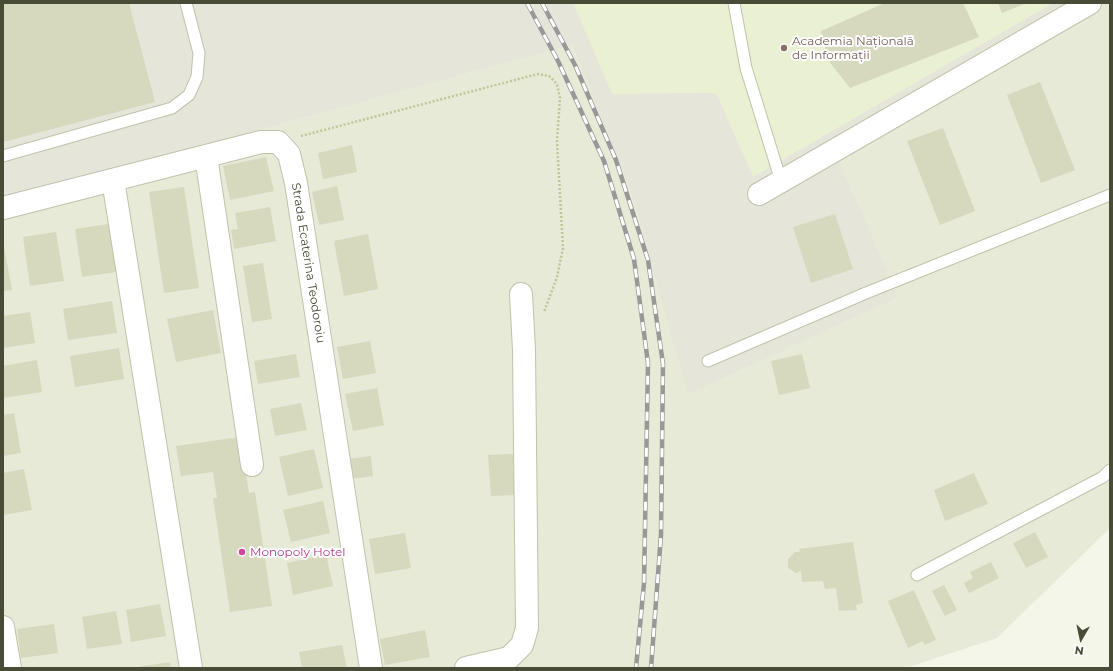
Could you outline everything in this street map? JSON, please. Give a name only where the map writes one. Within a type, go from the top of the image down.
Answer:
[{"type":"street","points":[[759,194],[1090,3]]},
{"type":"street","points":[[3,208],[262,142],[278,142]]},
{"type":"street","name":"Strada Ecaterina Teodoroiu","points":[[278,142],[288,154],[296,183],[371,668]]},
{"type":"street","points":[[206,156],[252,465]]},
{"type":"street","points":[[113,180],[191,668]]},
{"type":"street","points":[[466,668],[509,658],[522,645],[527,628],[524,350],[521,294]]},
{"type":"street","points":[[3,627],[10,668]]},
{"type":"lane","points":[[3,156],[172,108],[189,95],[197,77],[199,53],[186,3]]},
{"type":"lane","points":[[734,3],[746,68],[782,181]]},
{"type":"lane","points":[[708,361],[866,293],[1110,195]]},
{"type":"lane","points":[[918,575],[1103,477],[1110,470]]},
{"type":"path","points":[[278,142],[538,74],[549,76],[557,84],[560,98],[557,141],[563,248],[557,277],[548,306],[541,318]]},
{"type":"shaded area","points":[[3,3],[1089,3],[837,157],[898,297],[688,394],[631,193],[572,45],[3,200]]},
{"type":"shaded area","name":"Academia Națională de Informații","points":[[573,3],[1053,3],[753,177],[716,93],[612,94]]},
{"type":"shaded area","points":[[1089,3],[1110,3],[1110,528],[997,638],[906,668],[3,668],[3,200],[572,45],[631,193],[689,394],[837,157]]},
{"type":"building","points":[[3,3],[129,3],[155,102],[3,142]]},
{"type":"building","points":[[885,3],[963,3],[979,37],[850,88],[828,60],[821,31]]},
{"type":"building","points":[[998,3],[1027,3],[1002,13]]},
{"type":"building","points":[[1040,82],[1075,170],[1041,183],[1007,95]]},
{"type":"building","points":[[943,128],[975,211],[940,225],[907,141]]},
{"type":"building","points":[[352,145],[357,172],[323,179],[318,153]]},
{"type":"building","points":[[266,157],[274,191],[230,200],[223,166]]},
{"type":"building","points":[[337,186],[344,220],[319,225],[312,192]]},
{"type":"building","points":[[184,187],[199,288],[164,293],[149,192]]},
{"type":"building","points":[[270,207],[276,241],[234,249],[231,230],[238,229],[235,213]]},
{"type":"building","points":[[835,214],[853,269],[811,283],[793,227]]},
{"type":"building","points":[[108,224],[116,272],[82,277],[75,229]]},
{"type":"building","points":[[56,232],[64,281],[30,286],[23,237]]},
{"type":"building","points":[[368,234],[378,289],[344,296],[334,241]]},
{"type":"building","points":[[3,242],[12,290],[3,291]]},
{"type":"building","points":[[263,263],[272,319],[252,322],[243,266]]},
{"type":"building","points":[[112,301],[117,333],[68,340],[63,309]]},
{"type":"building","points":[[213,310],[221,353],[176,362],[167,319]]},
{"type":"building","points":[[30,312],[35,343],[3,348],[3,316]]},
{"type":"building","points":[[370,341],[376,373],[343,379],[337,347]]},
{"type":"building","points":[[119,348],[124,379],[75,387],[70,356]]},
{"type":"building","points":[[296,354],[300,377],[258,384],[254,361]]},
{"type":"building","points":[[802,354],[810,388],[779,395],[771,361]]},
{"type":"building","points":[[37,360],[42,392],[3,398],[3,366]]},
{"type":"building","points":[[377,388],[384,425],[353,431],[345,394]]},
{"type":"building","points":[[301,403],[307,430],[275,436],[270,409]]},
{"type":"building","points":[[14,413],[21,453],[3,456],[3,415]]},
{"type":"building","name":"Monopoly Hotel","points":[[240,437],[249,493],[255,492],[272,606],[230,612],[213,498],[217,498],[213,472],[181,476],[176,446]]},
{"type":"building","points":[[314,449],[323,488],[288,496],[279,457]]},
{"type":"building","points":[[513,454],[515,495],[491,496],[488,455]]},
{"type":"building","points":[[371,456],[373,476],[350,479],[348,459]]},
{"type":"building","points":[[24,469],[32,510],[3,515],[3,473]]},
{"type":"building","points":[[974,473],[988,504],[945,521],[934,490]]},
{"type":"building","points":[[323,501],[330,533],[291,542],[283,510]]},
{"type":"building","points":[[1035,532],[1048,557],[1026,568],[1013,543]]},
{"type":"building","points":[[405,533],[411,568],[375,574],[369,539]]},
{"type":"building","points":[[853,542],[863,603],[856,605],[857,610],[839,611],[836,588],[825,589],[823,581],[802,582],[801,571],[796,573],[788,568],[788,559],[795,552],[800,552],[799,549]]},
{"type":"building","points":[[326,554],[333,586],[293,595],[287,563]]},
{"type":"building","points":[[991,562],[999,578],[969,593],[964,583],[973,578],[970,572]]},
{"type":"building","points":[[944,585],[957,610],[945,616],[932,591]]},
{"type":"building","points":[[914,590],[936,640],[924,645],[923,641],[908,648],[888,601]]},
{"type":"building","points":[[160,604],[166,636],[131,642],[126,610]]},
{"type":"building","points":[[116,611],[122,644],[87,649],[82,617]]},
{"type":"building","points":[[54,624],[58,653],[21,658],[17,629]]},
{"type":"building","points":[[425,630],[430,657],[385,665],[380,639]]},
{"type":"building","points":[[342,645],[347,668],[302,668],[299,652]]},
{"type":"building","points":[[170,662],[171,668],[137,668],[137,667]]},
{"type":"railway","points":[[527,3],[558,61],[604,161],[634,259],[648,363],[644,583],[636,668]]},
{"type":"railway","points":[[542,3],[575,65],[616,160],[648,260],[663,364],[661,535],[651,668]]},
{"type":"place","name":"Academia Națională de Informații","points":[[784,48]]},
{"type":"place","name":"Monopoly Hotel","points":[[242,552]]}]
